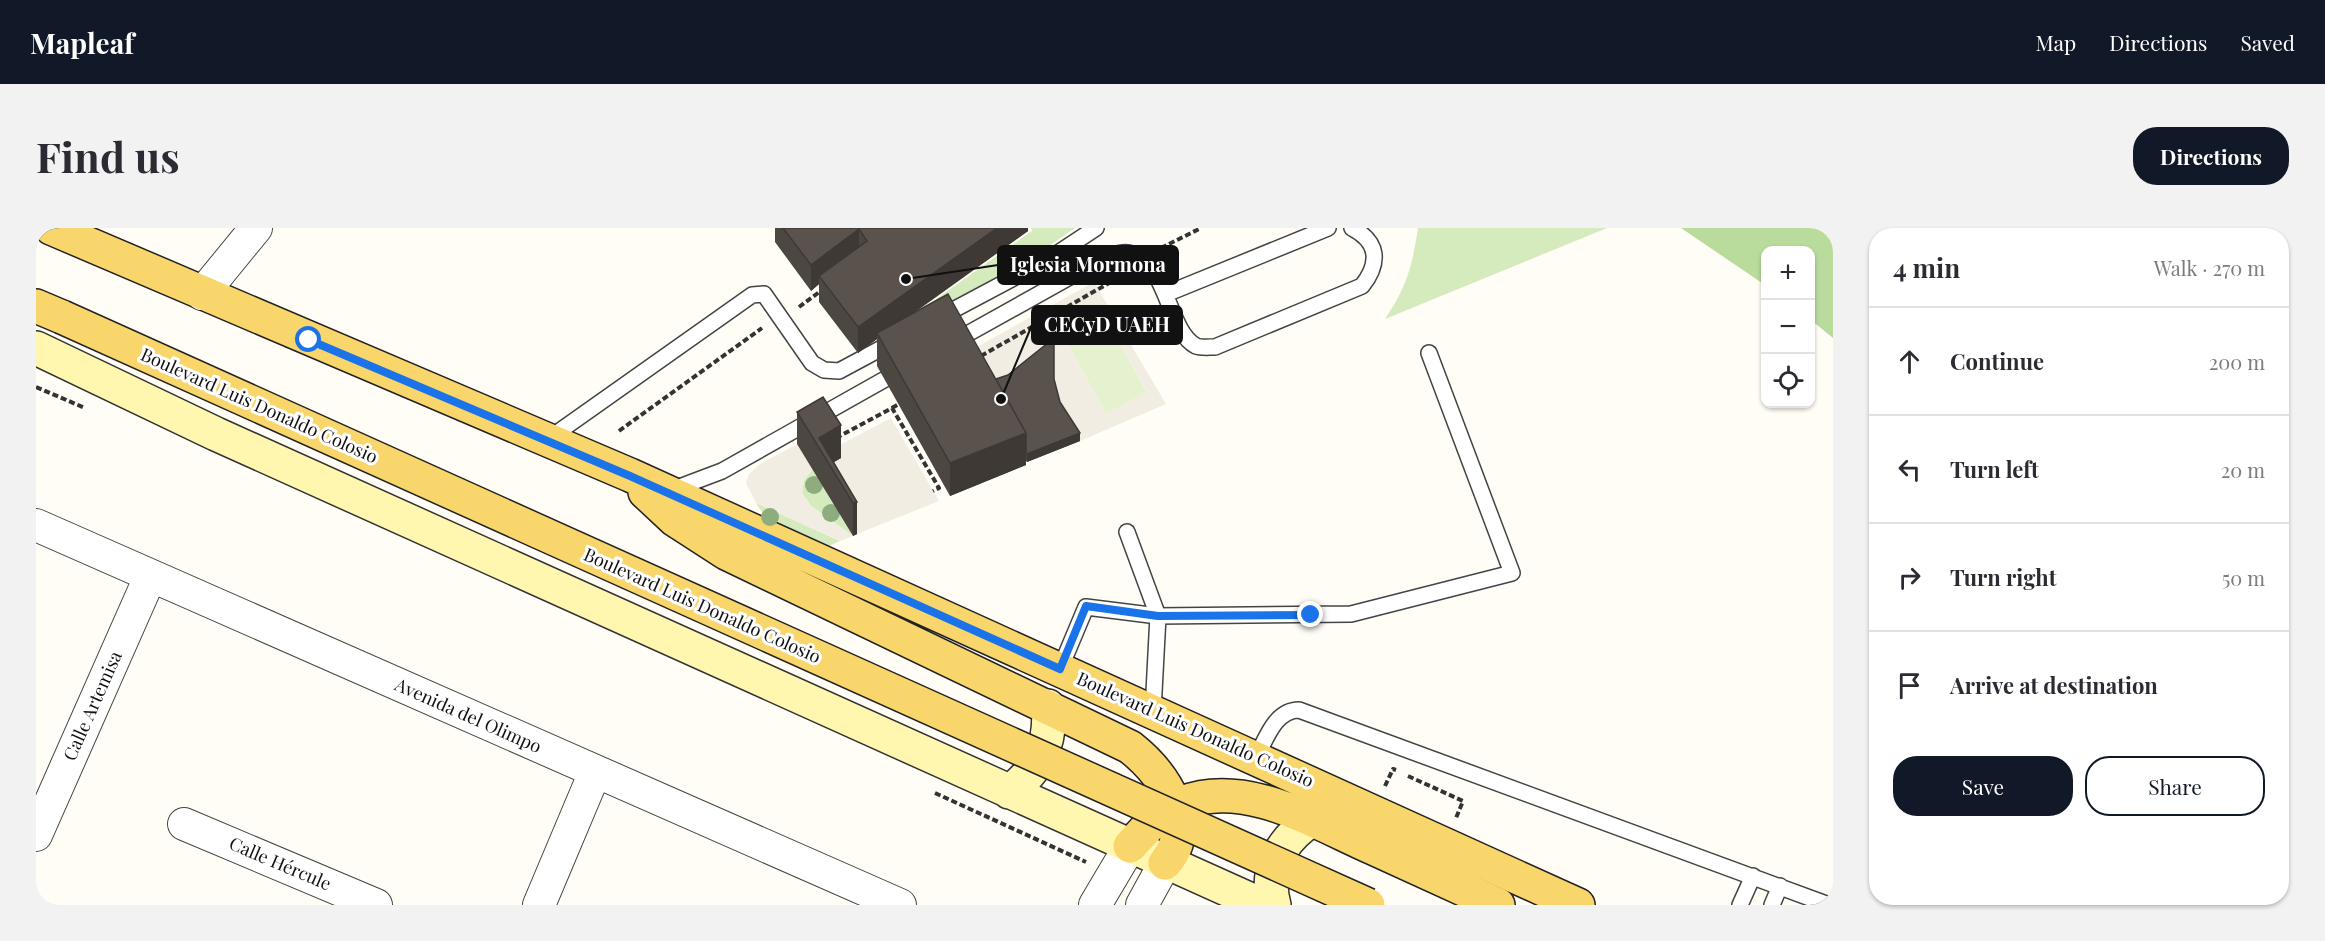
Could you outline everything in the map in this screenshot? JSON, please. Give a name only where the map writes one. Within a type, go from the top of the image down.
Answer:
[{"type":"main road","name":"Boulevard Luis Donaldo Colosio","points":[[51,228],[630,476],[1578,905]]},
{"type":"main road","name":"Boulevard Luis Donaldo Colosio","points":[[49,311],[1368,905]]},
{"type":"main road","points":[[630,476],[675,520],[726,553],[1118,739],[1136,752],[1162,779],[1174,806],[1179,829],[1178,841],[1175,852],[1165,863]]},
{"type":"main road","points":[[1130,846],[1160,814],[1174,806],[1208,797],[1249,799],[1275,805],[1311,820],[1498,905]]},
{"type":"street","points":[[202,294],[256,228]]},
{"type":"street","points":[[36,348],[216,434],[1262,905]]},
{"type":"street","name":"Avenida del Olimpo","points":[[36,525],[900,905]]},
{"type":"street","name":"Calle Artemisa","points":[[36,835],[150,577]]},
{"type":"street","points":[[1009,792],[1022,782],[1042,756],[1050,723],[1048,706]]},
{"type":"street","points":[[539,905],[595,772]]},
{"type":"street","points":[[1274,905],[1271,884],[1277,856],[1285,842],[1311,820]]},
{"type":"street","name":"Calle Hércule","points":[[184,824],[376,905]]},
{"type":"street","points":[[1095,905],[1130,846]]},
{"type":"street","points":[[1142,905],[1165,863]]},
{"type":"lane","points":[[923,326],[1049,259],[1096,228]]},
{"type":"lane","points":[[1166,294],[1328,228]]},
{"type":"lane","points":[[944,346],[1109,255],[1129,253],[1147,264],[1166,294],[1185,336],[1197,347],[1215,347],[1362,286],[1372,273],[1375,254],[1366,235],[1352,228]]},
{"type":"lane","points":[[547,440],[752,295],[765,294],[812,363],[824,370],[839,371],[902,337]]},
{"type":"lane","points":[[1060,669],[1086,606],[1158,616],[1351,614],[1512,573],[1429,353]]},
{"type":"lane","points":[[666,492],[722,471],[913,364]]},
{"type":"lane","points":[[1127,532],[1158,616],[1153,711]]},
{"type":"lane","points":[[1256,758],[1278,719],[1289,710],[1299,710],[1829,905]]},
{"type":"lane","points":[[1740,905],[1753,876]]},
{"type":"lane","points":[[1772,905],[1780,886]]},
{"type":"path","points":[[1156,249],[1166,248],[1201,228]]},
{"type":"path","points":[[979,357],[1109,283]]},
{"type":"path","points":[[831,441],[911,397]]},
{"type":"path","points":[[892,408],[939,488],[933,491]]},
{"type":"path","points":[[1393,769],[1463,801]]},
{"type":"green space","points":[[1031,228],[1075,228],[1036,255],[860,353],[1032,231]]},
{"type":"green space","points":[[1418,228],[1607,228],[1385,319],[1408,276]]},
{"type":"green space","points":[[1681,228],[1833,228],[1833,338],[1815,323],[1815,246],[1761,246],[1761,282]]},
{"type":"green space","points":[[1106,318],[1147,392],[1106,414],[1066,341]]},
{"type":"green space","points":[[813,469],[853,536],[811,506],[802,493],[804,480]]},
{"type":"green space","points":[[756,503],[840,541],[827,547],[768,521]]},
{"type":"shaded area","points":[[1094,282],[1166,404],[1080,441],[1060,410],[985,391],[964,354]],"holes":[[[1106,319],[1147,391],[1106,414],[1066,341]]]},
{"type":"shaded area","points":[[891,418],[939,501],[857,534],[819,471],[834,448]]},
{"type":"shaded area","points":[[797,444],[813,469],[804,480],[802,493],[811,506],[853,536],[840,541],[756,503],[746,483],[749,474],[760,464]]},
{"type":"building","points":[[783,228],[997,228],[858,327],[819,276],[867,241],[859,229],[811,265]]},
{"type":"building","points":[[948,294],[1026,433],[950,463],[877,333]]},
{"type":"building","points":[[1054,338],[1054,379],[1060,402],[1080,433],[1027,454],[1026,433],[996,379],[1008,375]]},
{"type":"building","points":[[823,397],[841,425],[819,438],[857,502],[853,503],[797,412]]},
{"type":"place","name":"Iglesia Mormona","points":[[906,279]]},
{"type":"place","name":"CECyD UAEH","points":[[1001,399]]},
{"type":"route","points":[[309,340],[630,476],[1060,669],[1086,606],[1158,616],[1311,615]]}]
